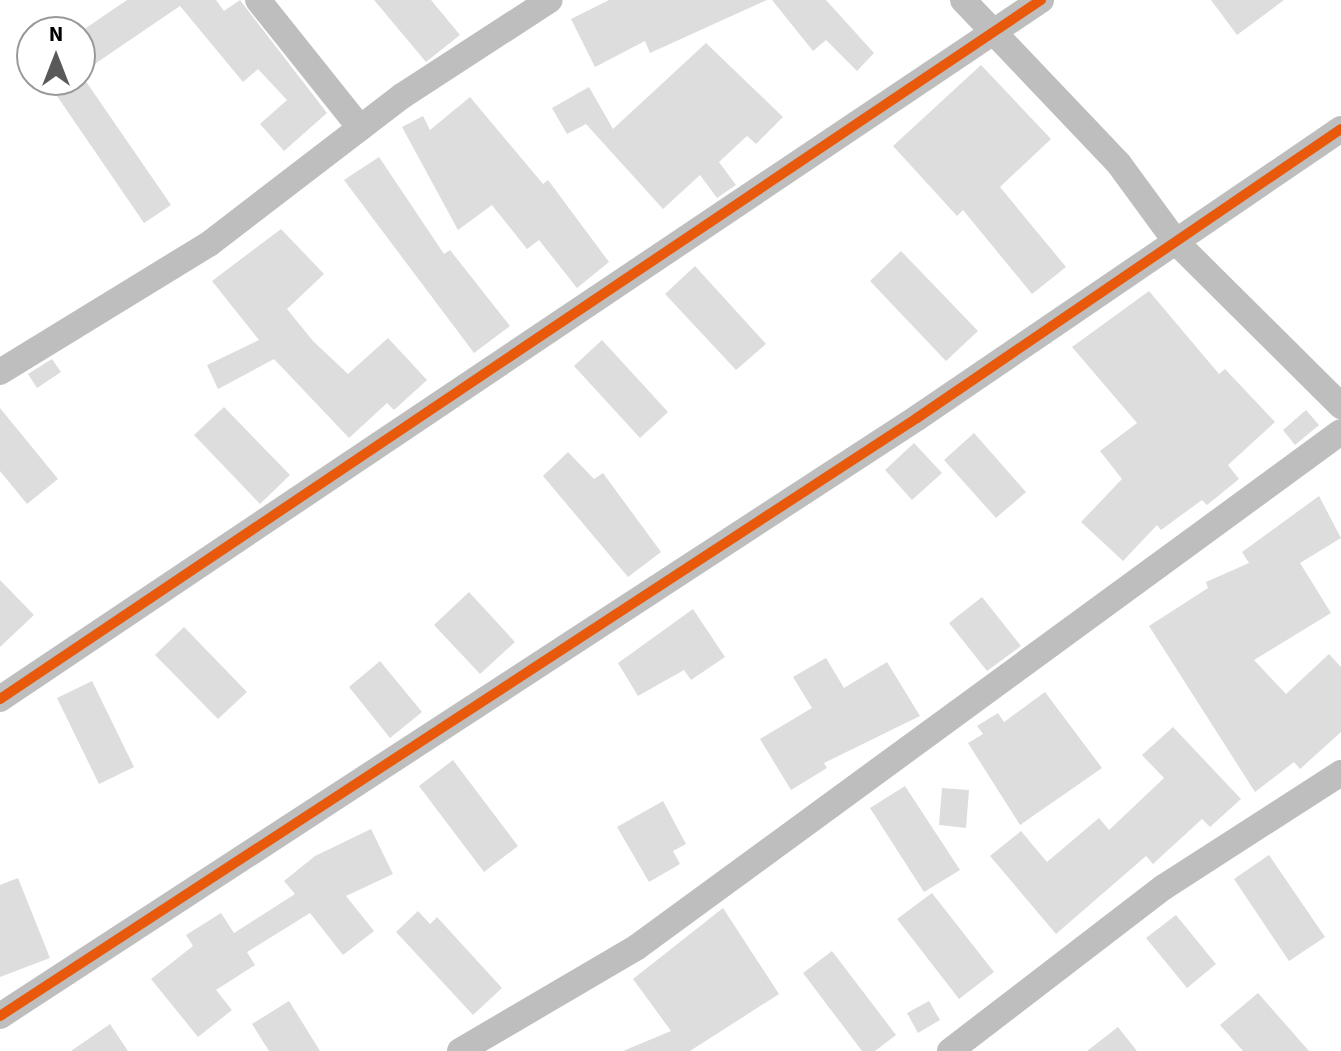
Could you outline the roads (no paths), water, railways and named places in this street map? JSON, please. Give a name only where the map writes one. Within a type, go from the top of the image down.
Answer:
[{"type":"street","points":[[258,0],[360,128]]},
{"type":"street","points":[[0,372],[209,244],[360,128],[550,0]]},
{"type":"street","points":[[963,0],[991,35],[1119,164],[1176,242],[1341,406]]},
{"type":"street","points":[[0,699],[1041,0]]},
{"type":"street","points":[[0,1016],[1176,242],[1341,129]]},
{"type":"street","points":[[460,1051],[637,947],[1341,432]]},
{"type":"street","points":[[950,1051],[1164,887],[1341,773]]}]
